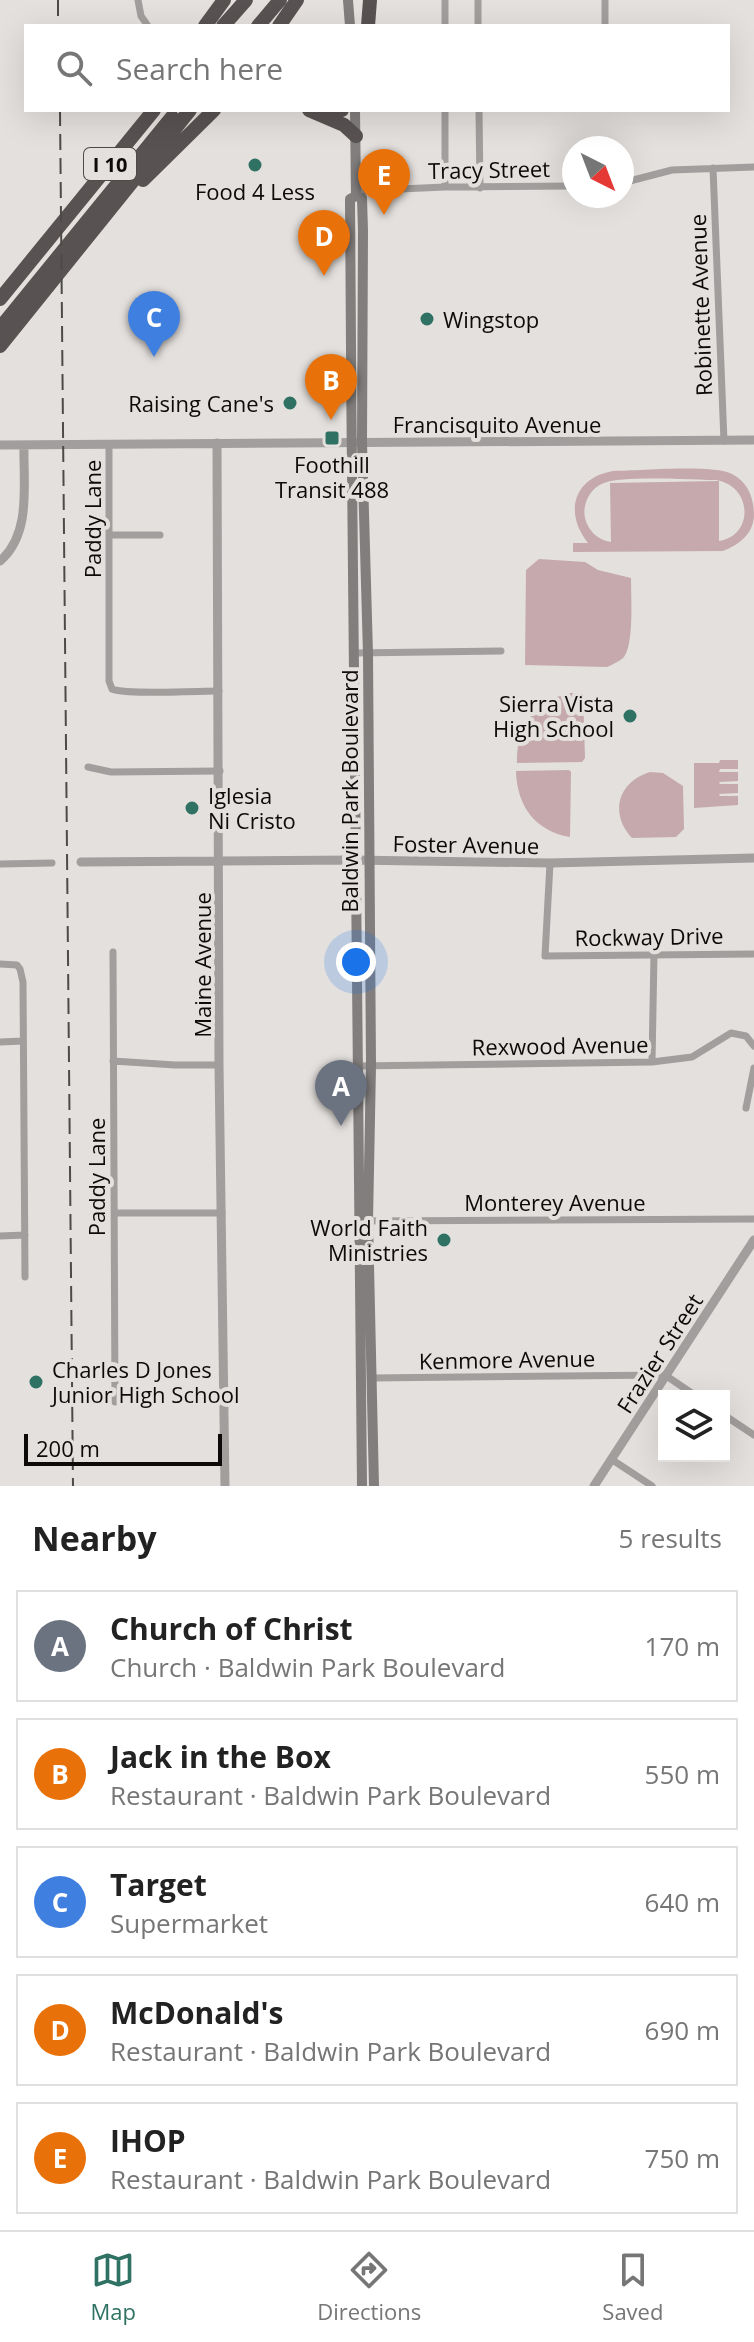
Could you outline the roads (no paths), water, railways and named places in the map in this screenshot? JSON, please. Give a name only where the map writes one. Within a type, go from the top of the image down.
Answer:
[{"type":"highway","points":[[206,24],[224,0]]},
{"type":"highway","points":[[225,24],[246,0]]},
{"type":"highway","points":[[248,24],[267,0]]},
{"type":"highway","points":[[260,24],[280,0]]},
{"type":"highway","points":[[280,24],[297,0]]},
{"type":"highway","points":[[368,24],[370,0]]},
{"type":"highway","name":"I 10","points":[[0,346],[62,246],[153,112]]},
{"type":"highway","points":[[0,328],[163,112]]},
{"type":"highway","points":[[0,315],[176,112]]},
{"type":"highway","name":"I 10","points":[[0,299],[62,246],[111,210],[188,112]]},
{"type":"highway","points":[[111,210],[212,112]]},
{"type":"highway","points":[[314,112],[344,125],[356,136]]},
{"type":"main road","points":[[348,0],[350,24]]},
{"type":"main road","name":"Baldwin Park Boulevard","points":[[355,112],[356,193],[350,199],[351,308],[368,654],[371,1066],[362,1221]]},
{"type":"main road","name":"Baldwin Park Boulevard","points":[[356,193],[362,198],[362,349],[356,443],[355,1066],[366,1378],[374,1486]]},
{"type":"main road","points":[[351,308],[362,349]]},
{"type":"main road","name":"Baldwin Park Boulevard","points":[[362,1486],[366,1378]]},
{"type":"street","points":[[138,0],[141,16],[147,24]]},
{"type":"street","points":[[445,0],[445,24]]},
{"type":"street","points":[[478,0],[478,24]]},
{"type":"street","points":[[605,0],[605,24]]},
{"type":"street","points":[[445,112],[445,187]]},
{"type":"street","points":[[479,112],[480,188]]},
{"type":"street","points":[[634,180],[672,170],[754,167]]},
{"type":"street","name":"Robinette Avenue","points":[[713,168],[724,441]]},
{"type":"street","name":"Tracy Street","points":[[356,193],[445,187],[562,186]]},
{"type":"street","name":"Francisquito Avenue","points":[[0,445],[754,440]]},
{"type":"street","name":"Maine Avenue","points":[[217,443],[219,1065],[225,1486]]},
{"type":"street","name":"Paddy Lane","points":[[109,444],[109,681],[112,689],[124,693],[219,691]]},
{"type":"street","points":[[0,561],[13,547],[20,531],[24,445]]},
{"type":"street","points":[[109,535],[160,535]]},
{"type":"street","points":[[354,653],[501,651]]},
{"type":"street","points":[[88,767],[111,772],[220,771]]},
{"type":"street","name":"Foster Avenue","points":[[81,862],[369,860],[550,863],[754,858]]},
{"type":"street","points":[[0,864],[52,863]]},
{"type":"street","name":"Rockway Drive","points":[[550,863],[545,956],[754,954]]},
{"type":"street","name":"Paddy Lane","points":[[113,952],[115,1402]]},
{"type":"street","points":[[652,1062],[654,954]]},
{"type":"street","points":[[0,964],[17,965],[23,982],[25,1277]]},
{"type":"street","name":"Rexwood Avenue","points":[[355,1066],[652,1062],[692,1057],[731,1033],[746,1036],[754,1046]]},
{"type":"street","points":[[0,1042],[23,1041]]},
{"type":"street","points":[[113,1061],[219,1065]]},
{"type":"street","points":[[746,1108],[754,1068]]},
{"type":"street","points":[[114,1213],[222,1213]]},
{"type":"street","name":"Monterey Avenue","points":[[362,1221],[754,1219]]},
{"type":"street","points":[[0,1236],[25,1235]]},
{"type":"street","name":"Frazier Street","points":[[594,1486],[754,1240]]},
{"type":"street","points":[[665,1375],[687,1390]]},
{"type":"street","name":"Kenmore Avenue","points":[[366,1378],[665,1375]]},
{"type":"street","points":[[730,1419],[754,1435]]},
{"type":"street","points":[[611,1459],[652,1486]]},
{"type":"railway","points":[[58,0],[58,24]]},
{"type":"railway","points":[[60,112],[73,1486]]},
{"type":"place","name":"Food 4 Less","points":[[255,165]]},
{"type":"place","name":"IHOP","points":[[384,215]]},
{"type":"place","name":"McDonald's","points":[[324,276]]},
{"type":"place","name":"Wingstop","points":[[427,319]]},
{"type":"place","name":"Target","points":[[154,357]]},
{"type":"place","name":"Raising Cane's","points":[[290,403]]},
{"type":"place","name":"Jack in the Box","points":[[331,420]]},
{"type":"place","name":"Foothill Transit 488","points":[[332,438]]},
{"type":"place","name":"Sierra Vista High School","points":[[630,716]]},
{"type":"place","name":"Iglesia Ni Cristo","points":[[192,808]]},
{"type":"place","name":"Church of Christ","points":[[341,1126]]},
{"type":"place","name":"World Faith Ministries","points":[[444,1240]]},
{"type":"place","name":"Charles D Jones Junior High School","points":[[36,1382]]}]
